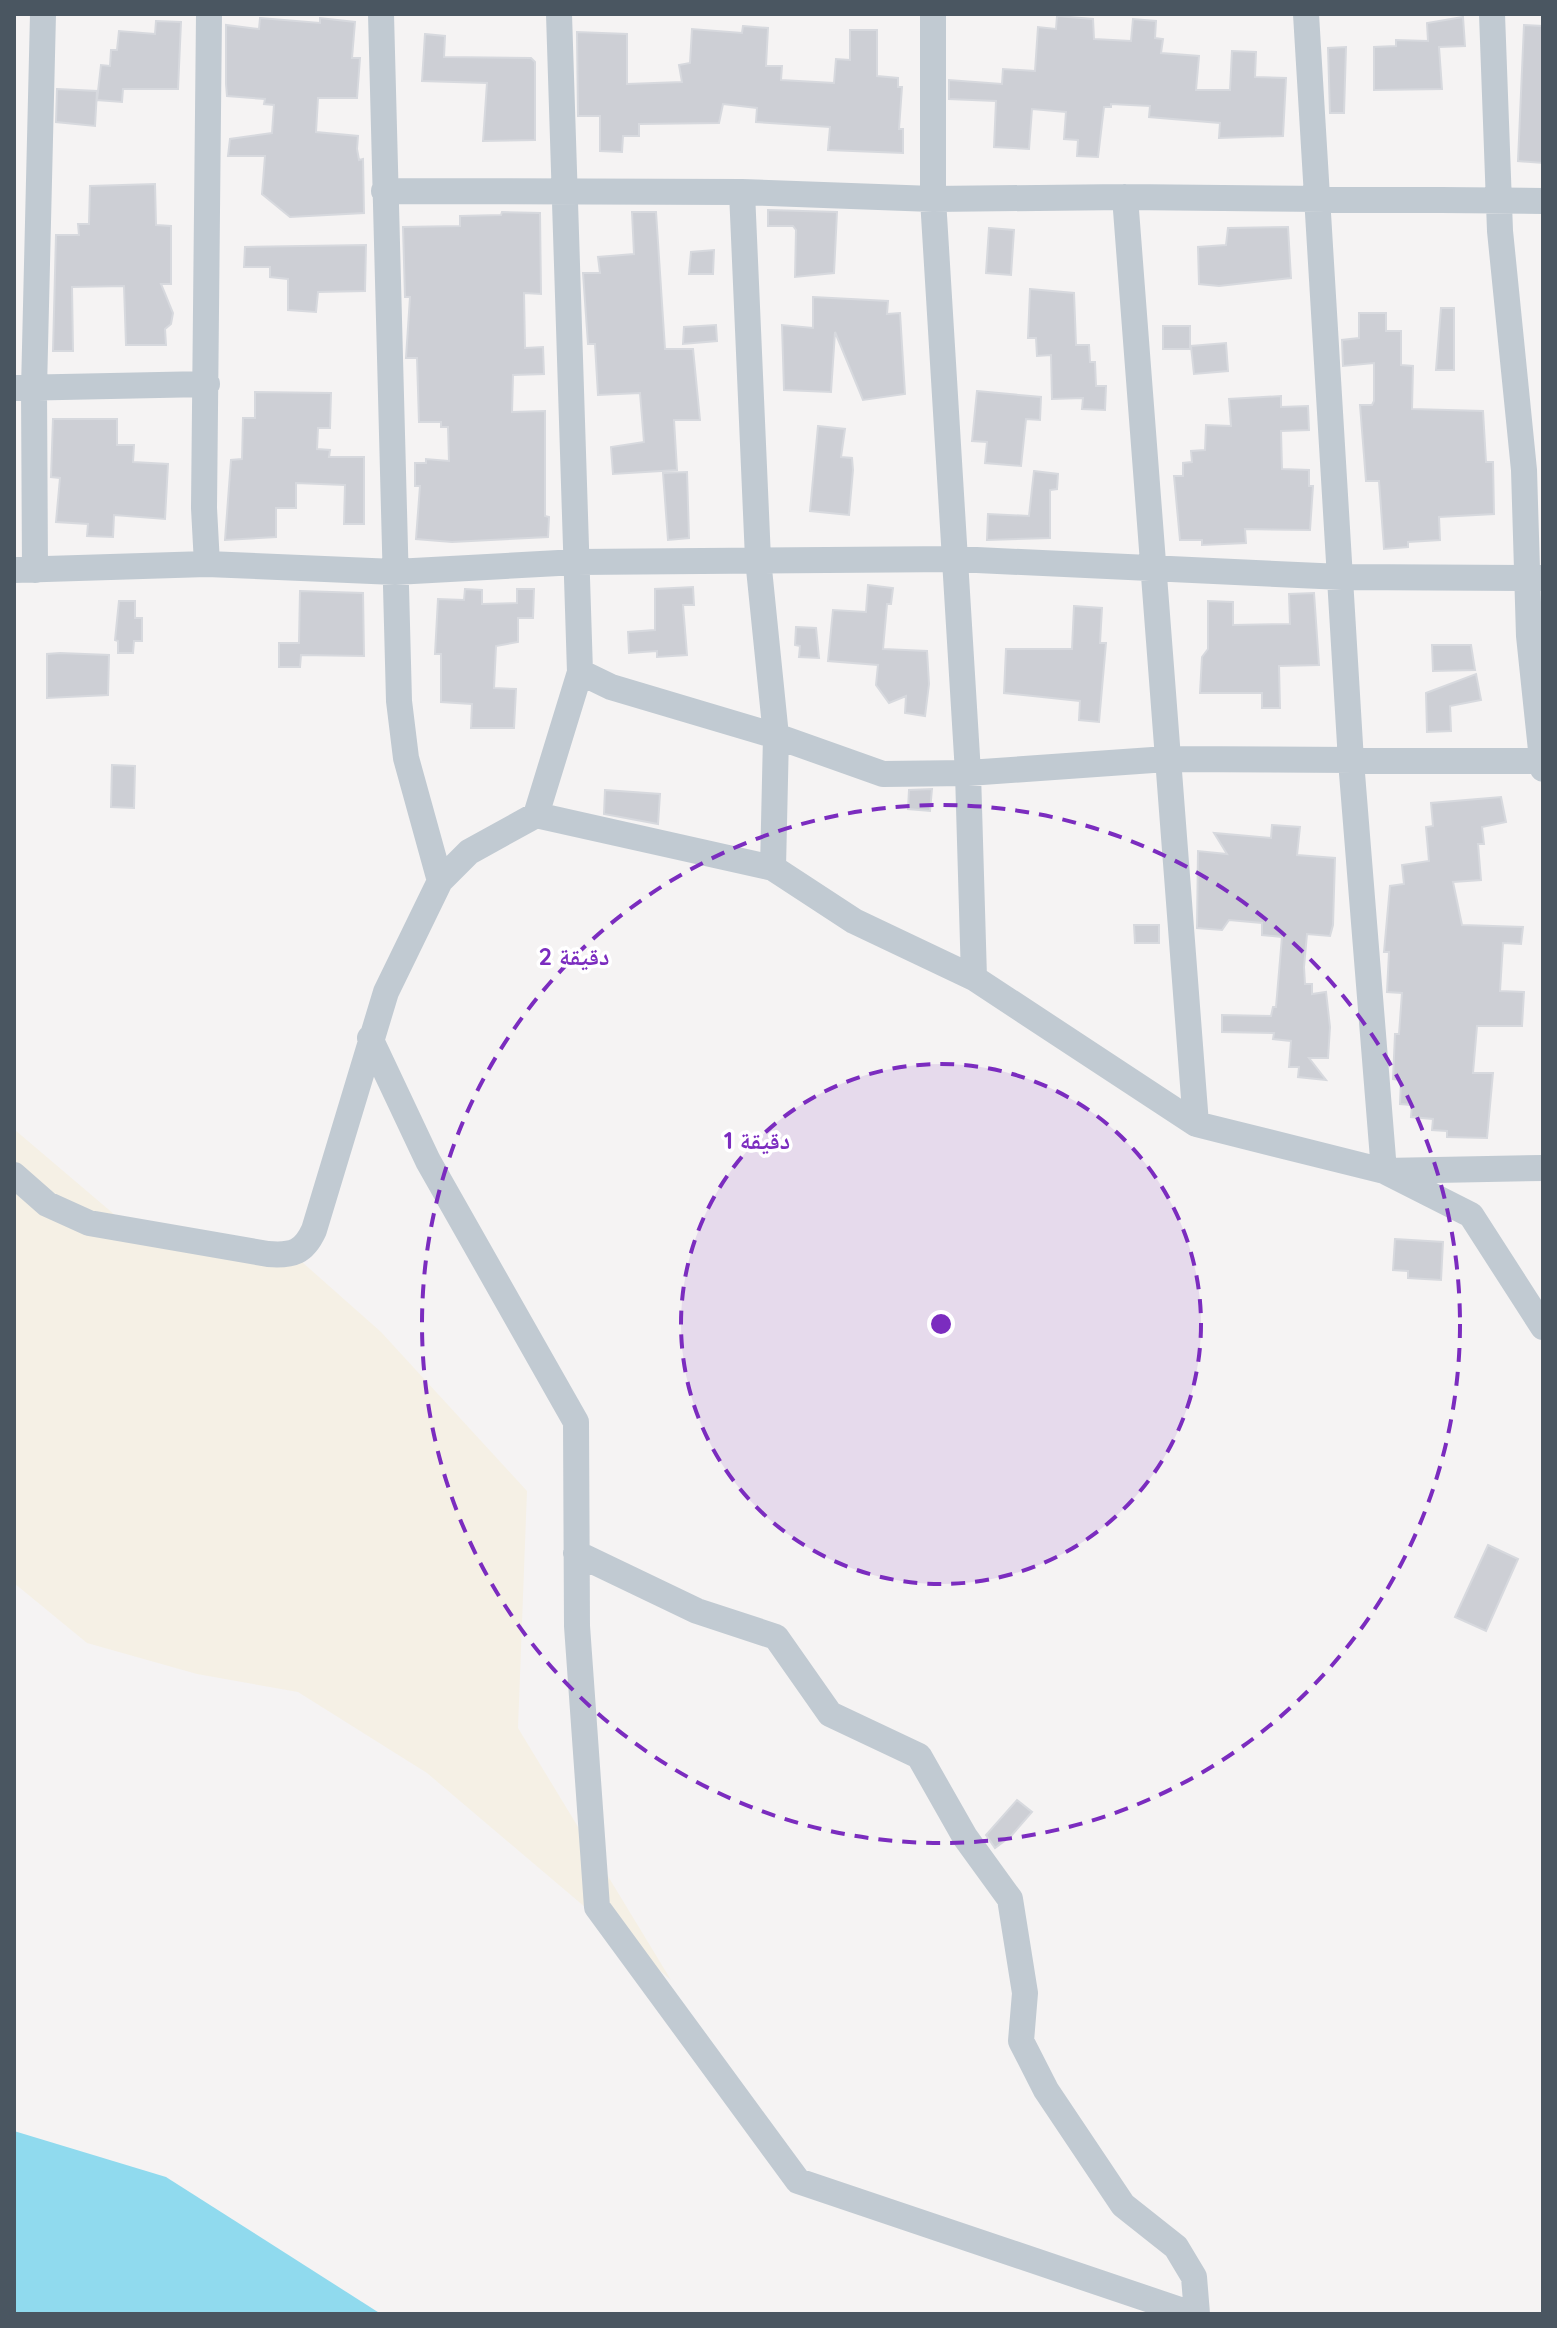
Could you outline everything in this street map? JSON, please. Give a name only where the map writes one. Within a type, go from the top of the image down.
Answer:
[{"type":"street","points":[[43,14],[24,389],[25,570],[207,564],[395,572],[577,562],[956,559],[1342,577],[1535,578]]},
{"type":"street","points":[[207,564],[209,14]]},
{"type":"street","points":[[381,14],[399,701],[406,758],[440,881]]},
{"type":"street","points":[[536,815],[580,672],[559,14]]},
{"type":"street","points":[[933,14],[933,199],[968,773],[974,978]]},
{"type":"street","points":[[1306,14],[1351,761],[1384,1171]]},
{"type":"street","points":[[1492,14],[1499,200],[1535,578],[1543,769]]},
{"type":"street","points":[[384,191],[563,189],[933,199],[1125,197],[1543,201]]},
{"type":"street","points":[[742,192],[758,559],[776,736],[773,868]]},
{"type":"street","points":[[1125,197],[1196,1124]]},
{"type":"street","points":[[24,389],[207,384]]},
{"type":"street","points":[[580,672],[611,687],[776,736],[883,774],[968,773],[1167,759],[1542,761]]},
{"type":"street","points":[[14,1175],[47,1204],[89,1223],[268,1254],[297,1253],[307,1245],[314,1230],[386,992],[440,881],[469,852],[536,815],[773,868],[854,921],[974,978],[1196,1124],[1384,1171],[1471,1215],[1543,1327]]},
{"type":"street","points":[[370,1038],[428,1161],[576,1422],[576,1553],[577,1626],[597,1907],[798,2181],[1194,2314],[1194,2277],[1176,2247],[1123,2205],[1046,2090],[1021,2041],[1025,1993],[1010,1899],[965,1837],[919,1756],[830,1714],[776,1637],[697,1611],[576,1553]]},
{"type":"street","points":[[1384,1171],[1543,1168]]},
{"type":"sand","points":[[15,1130],[115,1215],[284,1246],[381,1332],[527,1491],[518,1728],[671,1980],[427,1773],[298,1692],[197,1674],[87,1643],[14,1583]]},
{"type":"water","points":[[14,2131],[166,2177],[381,2314],[14,2314]]},
{"type":"building","points":[[1057,16],[1093,19],[1094,39],[1131,41],[1133,19],[1156,21],[1155,38],[1163,39],[1161,53],[1199,56],[1196,90],[1230,90],[1232,51],[1256,52],[1255,77],[1286,78],[1283,136],[1219,138],[1220,123],[1149,117],[1150,106],[1111,104],[1111,107],[1104,107],[1098,157],[1077,156],[1078,140],[1064,139],[1066,112],[1032,109],[1029,149],[994,147],[996,101],[949,99],[949,80],[1002,84],[1003,69],[1035,71],[1038,27],[1056,29]]},
{"type":"building","points":[[1463,17],[1465,46],[1439,47],[1442,89],[1374,90],[1374,47],[1396,46],[1396,40],[1428,41],[1427,23]]},
{"type":"building","points":[[260,18],[320,23],[320,18],[355,22],[352,58],[360,58],[357,98],[318,98],[316,132],[358,136],[359,160],[363,159],[364,213],[290,217],[262,194],[265,156],[228,156],[230,139],[272,133],[274,105],[264,104],[265,99],[227,96],[226,25],[259,29]]},
{"type":"building","points":[[156,21],[181,22],[178,89],[123,89],[122,102],[97,100],[101,65],[110,66],[111,50],[117,50],[119,31],[155,34]]},
{"type":"building","points":[[1524,25],[1543,26],[1543,163],[1518,161]]},
{"type":"building","points":[[743,26],[768,28],[766,66],[782,66],[781,80],[834,83],[836,59],[850,60],[850,30],[877,30],[877,76],[898,78],[898,87],[902,87],[899,129],[903,129],[903,153],[828,150],[830,127],[756,122],[757,108],[723,104],[719,123],[639,124],[639,136],[623,136],[622,152],[600,151],[600,116],[578,116],[577,32],[627,34],[627,84],[682,82],[679,65],[690,63],[692,29],[742,33]]},
{"type":"building","points":[[425,34],[445,36],[444,57],[531,58],[535,62],[535,140],[483,141],[487,83],[422,81]]},
{"type":"building","points":[[1346,47],[1344,113],[1330,113],[1328,48]]},
{"type":"building","points":[[57,89],[97,91],[95,126],[56,122]]},
{"type":"building","points":[[155,184],[156,225],[171,226],[171,284],[161,284],[173,313],[171,324],[165,329],[166,345],[126,345],[124,286],[72,287],[73,351],[53,351],[56,235],[79,235],[78,224],[89,224],[90,186]]},
{"type":"building","points":[[768,210],[837,212],[834,273],[795,277],[796,230],[793,226],[768,226]]},
{"type":"building","points":[[502,212],[540,213],[541,294],[524,293],[525,348],[543,347],[544,374],[513,375],[512,412],[545,411],[545,516],[549,517],[548,537],[452,542],[416,539],[420,486],[415,486],[415,463],[426,463],[426,459],[449,461],[448,427],[441,427],[441,422],[419,422],[417,358],[406,358],[410,297],[405,297],[403,227],[460,226],[460,216],[501,215]]},
{"type":"building","points":[[632,212],[656,212],[665,349],[693,349],[700,420],[674,420],[677,470],[613,474],[611,447],[644,442],[640,393],[598,395],[595,344],[588,344],[583,273],[600,273],[598,257],[634,254]]},
{"type":"building","points":[[1288,227],[1291,278],[1219,286],[1199,284],[1198,247],[1226,245],[1228,228]]},
{"type":"building","points":[[989,228],[1014,230],[1011,275],[986,273]]},
{"type":"building","points":[[366,245],[365,291],[318,292],[316,312],[288,310],[288,279],[270,277],[270,267],[244,267],[245,247]]},
{"type":"building","points":[[714,250],[713,274],[689,274],[691,252]]},
{"type":"building","points":[[1030,289],[1074,293],[1076,345],[1089,345],[1090,362],[1095,362],[1096,386],[1106,386],[1105,410],[1082,409],[1083,398],[1052,399],[1051,355],[1037,356],[1036,338],[1028,338]]},
{"type":"building","points":[[813,297],[888,301],[887,314],[900,313],[905,394],[863,400],[835,332],[831,392],[784,390],[782,325],[813,328]]},
{"type":"building","points":[[1441,308],[1454,308],[1454,370],[1436,370]]},
{"type":"building","points":[[1359,313],[1386,313],[1386,331],[1401,331],[1401,365],[1413,366],[1412,409],[1483,411],[1486,462],[1493,462],[1494,514],[1439,517],[1440,540],[1408,542],[1408,547],[1384,549],[1379,481],[1366,481],[1360,405],[1372,405],[1374,401],[1374,363],[1343,366],[1342,340],[1359,338]]},
{"type":"building","points":[[716,325],[717,341],[683,344],[684,327]]},
{"type":"building","points":[[1163,326],[1190,326],[1190,349],[1163,349]]},
{"type":"building","points":[[1226,343],[1228,371],[1194,374],[1191,346]]},
{"type":"building","points":[[977,391],[1041,397],[1040,420],[1026,419],[1021,466],[985,463],[987,442],[972,441]]},
{"type":"building","points":[[255,392],[331,393],[330,428],[318,428],[317,449],[330,450],[329,457],[364,457],[364,524],[344,524],[345,485],[296,483],[296,508],[276,508],[276,537],[225,540],[231,460],[242,459],[243,418],[255,418]]},
{"type":"building","points":[[1281,396],[1281,407],[1308,406],[1309,430],[1281,431],[1282,469],[1309,470],[1309,486],[1313,486],[1310,530],[1245,529],[1246,543],[1202,545],[1202,540],[1180,540],[1174,476],[1183,476],[1183,463],[1192,462],[1191,451],[1205,450],[1206,425],[1231,426],[1229,399]]},
{"type":"building","points":[[53,419],[117,419],[117,445],[134,445],[133,462],[168,464],[165,519],[114,515],[113,537],[87,536],[88,524],[56,522],[60,478],[51,477]]},
{"type":"building","points":[[818,426],[845,429],[841,457],[852,458],[853,470],[849,515],[810,511]]},
{"type":"building","points":[[1034,471],[1058,474],[1057,489],[1050,490],[1050,538],[987,540],[988,514],[1029,516]]},
{"type":"building","points":[[687,472],[689,538],[668,540],[663,473]]},
{"type":"building","points":[[868,585],[893,588],[891,604],[887,604],[883,649],[927,651],[929,684],[925,716],[905,713],[906,696],[889,703],[876,685],[878,665],[828,661],[833,610],[866,612]]},
{"type":"building","points":[[693,587],[694,605],[683,605],[687,655],[657,657],[657,651],[629,653],[628,632],[655,630],[655,589]]},
{"type":"building","points":[[465,589],[482,590],[482,604],[517,603],[517,589],[534,589],[533,618],[518,618],[518,642],[496,646],[494,688],[516,689],[514,728],[471,728],[472,704],[441,702],[441,654],[435,654],[438,599],[464,600]]},
{"type":"building","points":[[300,591],[363,593],[364,656],[301,655],[300,667],[279,667],[279,643],[299,643]]},
{"type":"building","points":[[1314,593],[1319,665],[1279,666],[1280,708],[1262,708],[1262,693],[1200,693],[1202,657],[1208,649],[1208,601],[1233,602],[1233,625],[1290,624],[1289,594]]},
{"type":"building","points":[[119,601],[135,601],[135,618],[142,618],[142,641],[134,641],[133,653],[118,653],[118,641],[115,640]]},
{"type":"building","points":[[1074,606],[1102,608],[1100,643],[1106,643],[1099,722],[1079,720],[1080,701],[1004,693],[1006,649],[1072,649]]},
{"type":"building","points":[[796,627],[816,628],[819,658],[799,657],[800,646],[795,645]]},
{"type":"building","points":[[1432,645],[1471,645],[1475,670],[1433,671]]},
{"type":"building","points":[[47,654],[109,655],[108,695],[47,698]]},
{"type":"building","points":[[1476,674],[1481,700],[1450,706],[1451,731],[1427,732],[1426,693]]},
{"type":"building","points":[[112,765],[135,766],[134,808],[111,807]]},
{"type":"building","points":[[932,789],[930,811],[908,809],[909,790]]},
{"type":"building","points":[[605,790],[660,794],[658,824],[604,814]]},
{"type":"building","points":[[1501,797],[1506,822],[1482,827],[1484,844],[1478,844],[1481,880],[1453,882],[1462,925],[1523,927],[1521,944],[1503,943],[1500,991],[1524,992],[1522,1026],[1477,1026],[1473,1073],[1493,1073],[1487,1138],[1447,1137],[1447,1131],[1432,1130],[1433,1119],[1411,1117],[1412,1105],[1400,1104],[1401,1080],[1393,1079],[1395,1034],[1399,1034],[1402,993],[1387,992],[1389,952],[1384,952],[1390,886],[1404,884],[1402,865],[1429,861],[1426,827],[1433,826],[1431,803]]},
{"type":"building","points":[[1272,825],[1300,827],[1297,855],[1335,858],[1330,936],[1307,934],[1304,967],[1305,984],[1312,984],[1312,994],[1326,992],[1330,1027],[1328,1058],[1309,1058],[1326,1080],[1298,1077],[1299,1067],[1289,1067],[1291,1041],[1273,1039],[1274,1033],[1222,1032],[1222,1015],[1271,1016],[1273,1007],[1276,1007],[1282,937],[1262,935],[1262,923],[1229,920],[1222,930],[1197,928],[1198,851],[1227,854],[1214,833],[1271,838]]},
{"type":"building","points":[[1134,925],[1159,925],[1159,943],[1135,943]]},
{"type":"building","points":[[1395,1239],[1443,1242],[1441,1280],[1408,1278],[1408,1271],[1393,1270]]},
{"type":"building","points":[[1488,1545],[1518,1559],[1486,1631],[1455,1617]]},
{"type":"building","points":[[1017,1800],[1032,1812],[1011,1836],[995,1848],[986,1835]]}]
